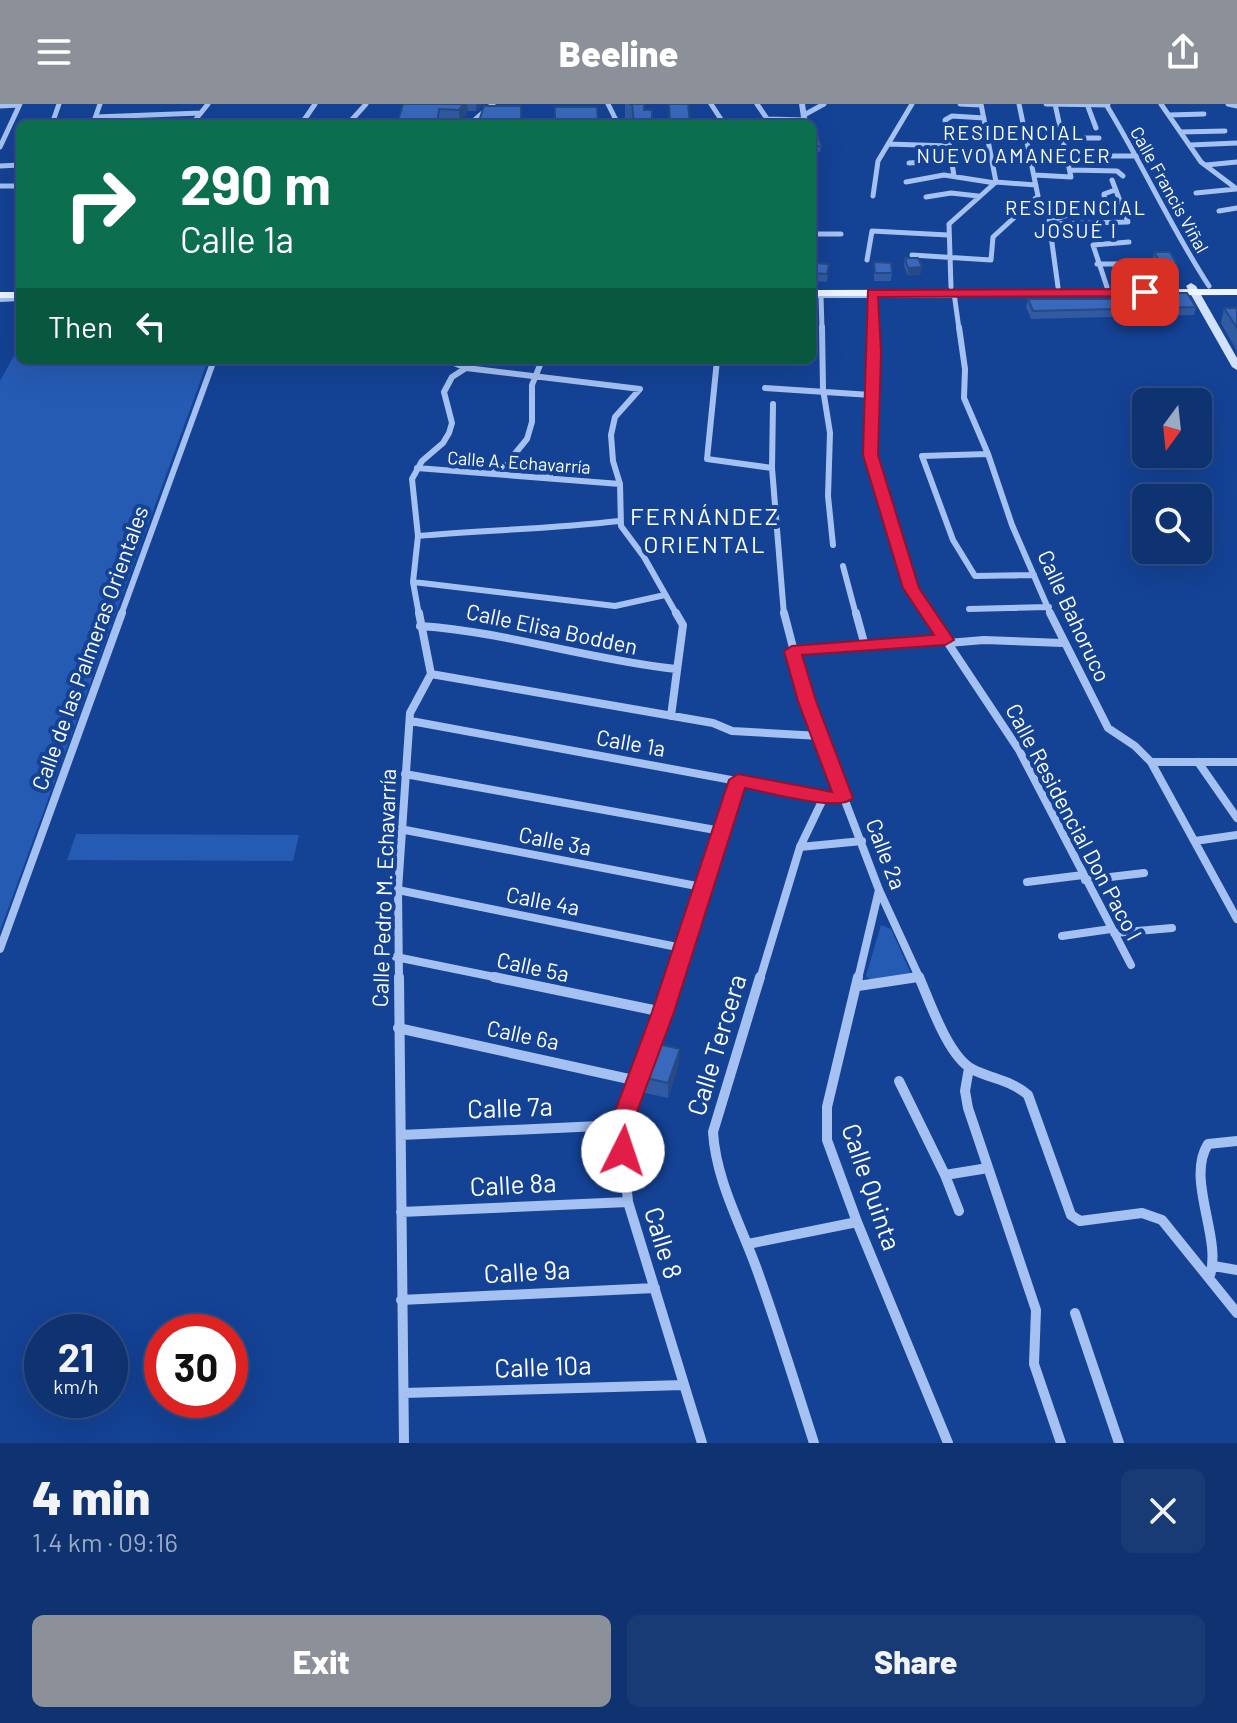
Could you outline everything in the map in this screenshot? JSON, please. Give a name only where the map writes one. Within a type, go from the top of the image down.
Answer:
[{"type":"main road","points":[[816,293],[1194,290],[1209,286],[1237,291]]},
{"type":"main road","points":[[816,293],[872,295],[1058,287],[1237,291]]},
{"type":"main road","points":[[1194,290],[1237,367]]},
{"type":"street","points":[[95,120],[100,104]]},
{"type":"street","points":[[195,120],[208,104]]},
{"type":"street","points":[[352,120],[366,104]]},
{"type":"street","points":[[475,120],[493,104]]},
{"type":"street","points":[[802,104],[804,120]]},
{"type":"street","points":[[804,120],[824,104]]},
{"type":"street","points":[[873,196],[876,169],[912,104]]},
{"type":"street","points":[[960,104],[981,104],[995,182]]},
{"type":"street","points":[[912,255],[991,260],[993,237],[1038,196],[1019,104]]},
{"type":"street","points":[[1046,104],[1108,105]]},
{"type":"street","points":[[1035,175],[1069,177],[1071,170],[1055,104]]},
{"type":"street","points":[[1087,104],[1096,128]]},
{"type":"street","points":[[1161,104],[1205,165],[1237,187]]},
{"type":"street","points":[[1228,104],[1236,105]]},
{"type":"street","points":[[0,106],[20,105]]},
{"type":"street","points":[[0,147],[3,135],[20,105]]},
{"type":"street","name":"Calle Francis Viñal","points":[[1108,105],[1174,232],[1209,286]]},
{"type":"street","points":[[96,117],[201,113]]},
{"type":"street","points":[[1169,115],[1204,114]]},
{"type":"street","points":[[954,176],[947,117],[984,118]]},
{"type":"street","points":[[0,121],[12,120]]},
{"type":"street","points":[[1181,132],[1225,131]]},
{"type":"street","points":[[1063,138],[1099,138]]},
{"type":"street","points":[[1088,138],[1095,148]]},
{"type":"street","points":[[1190,145],[1237,143]]},
{"type":"street","points":[[888,144],[950,146]]},
{"type":"street","points":[[1068,156],[1137,156]]},
{"type":"street","points":[[909,163],[952,160]]},
{"type":"street","points":[[1205,165],[1237,162]]},
{"type":"street","points":[[1071,170],[1117,171],[1123,176]]},
{"type":"street","points":[[906,182],[954,176],[1036,185]]},
{"type":"street","points":[[1049,224],[1128,222],[1112,180]]},
{"type":"street","points":[[867,260],[872,231],[948,235],[949,224],[995,182]]},
{"type":"street","points":[[1196,193],[1237,187]]},
{"type":"street","points":[[1105,205],[1104,194],[1115,190]]},
{"type":"street","points":[[926,197],[951,193],[978,196]]},
{"type":"street","points":[[1058,287],[1050,220],[1081,210],[1122,204]]},
{"type":"street","points":[[1219,211],[1237,208]]},
{"type":"street","points":[[1081,210],[1088,222]]},
{"type":"street","points":[[816,234],[841,234]]},
{"type":"street","name":"Calle Bahoruco","points":[[948,235],[948,258],[965,369],[964,398],[1034,575],[1063,643],[1108,728],[1135,746],[1151,762],[1237,919]]},
{"type":"street","points":[[1107,287],[1097,264],[1094,244],[1129,242]]},
{"type":"street","points":[[1097,264],[1136,264]]},
{"type":"street","name":"Calle Residencial Don Paco I","points":[[872,295],[874,352],[870,452],[911,588],[1019,750],[1131,965]]},
{"type":"street","points":[[816,311],[830,433],[828,496],[833,545]]},
{"type":"street","name":"Calle de las Palmeras Orientales","points":[[0,949],[213,364]]},
{"type":"street","points":[[456,364],[466,368],[637,386],[640,392],[615,417],[611,435],[613,461],[620,484],[622,516],[619,521]]},
{"type":"street","points":[[513,462],[513,456],[527,439],[532,422],[531,396],[540,364]]},
{"type":"street","points":[[717,364],[707,459],[772,468]]},
{"type":"street","points":[[466,368],[452,377],[444,392],[452,423],[449,433],[417,468],[412,479],[418,536],[413,582],[431,674],[713,723],[732,731],[820,736]]},
{"type":"street","points":[[765,388],[871,395]]},
{"type":"street","name":"Calle 2a","points":[[773,404],[772,468],[782,606],[792,651],[820,736],[879,890],[950,1045],[969,1068]]},
{"type":"street","points":[[988,454],[922,456],[953,540],[975,576],[1034,575]]},
{"type":"street","points":[[482,475],[513,462],[560,478]]},
{"type":"street","name":"Calle A. Echavarría","points":[[417,468],[620,484]]},
{"type":"street","points":[[418,536],[503,529],[539,530],[619,521]]},
{"type":"street","points":[[619,521],[683,625],[671,716]]},
{"type":"street","points":[[843,566],[865,646]]},
{"type":"street","points":[[413,582],[615,606],[665,595]]},
{"type":"street","points":[[969,609],[1049,607]]},
{"type":"street","name":"Calle Elisa Bodden","points":[[420,626],[455,627],[604,660],[676,669]]},
{"type":"street","points":[[792,651],[984,640],[1063,643]]},
{"type":"street","name":"Calle Pedro M. Echavarría","points":[[404,1443],[396,957],[400,829],[412,704],[431,674]]},
{"type":"street","name":"Calle 1a","points":[[411,721],[824,797],[844,798]]},
{"type":"street","points":[[1151,762],[1237,762]]},
{"type":"street","points":[[1198,762],[1237,818]]},
{"type":"street","points":[[405,774],[721,831]]},
{"type":"street","name":"Calle 8","points":[[702,1443],[628,1202],[621,1125],[663,1012],[738,780]]},
{"type":"street","name":"Calle Tercera","points":[[814,1443],[748,1244],[723,1180],[713,1132],[800,847],[824,797]]},
{"type":"street","name":"Calle 3a","points":[[400,829],[702,887]]},
{"type":"street","points":[[1195,841],[1237,835]]},
{"type":"street","points":[[800,847],[862,841]]},
{"type":"street","points":[[1027,882],[1144,873]]},
{"type":"street","name":"Calle 4a","points":[[398,890],[682,948]]},
{"type":"street","name":"Calle Quinta","points":[[879,890],[825,1118],[827,1140],[857,1222],[948,1443]]},
{"type":"street","points":[[1062,936],[1172,928]]},
{"type":"street","name":"Calle 5a","points":[[396,957],[663,1012]]},
{"type":"street","points":[[858,986],[920,977]]},
{"type":"street","name":"Calle 6a","points":[[398,1028],[638,1081]]},
{"type":"street","points":[[1061,1443],[1034,1364],[1040,1327],[1036,1310],[968,1108],[965,1091],[969,1068],[1018,1086],[1028,1095],[1071,1215],[1080,1221],[1142,1213],[1162,1220],[1237,1313]]},
{"type":"street","points":[[899,1081],[959,1211]]},
{"type":"street","name":"Calle 7a","points":[[401,1135],[621,1125]]},
{"type":"street","points":[[1209,1278],[1214,1266],[1206,1220],[1201,1155],[1208,1144],[1237,1141]]},
{"type":"street","points":[[945,1175],[988,1168]]},
{"type":"street","name":"Calle 8a","points":[[401,1212],[628,1202]]},
{"type":"street","points":[[748,1244],[857,1222]]},
{"type":"street","points":[[1214,1266],[1237,1270]]},
{"type":"street","name":"Calle 9a","points":[[401,1300],[655,1288]]},
{"type":"street","points":[[1075,1313],[1119,1443]]},
{"type":"street","name":"Calle 10a","points":[[404,1393],[684,1385]]},
{"type":"shaded area","points":[[16,352],[16,364],[207,364],[0,931],[0,381]]},
{"type":"shaded area","points":[[76,834],[299,835],[293,861],[67,860]]},
{"type":"shaded area","points":[[881,925],[891,929],[911,974],[871,980],[866,976]]},
{"type":"building","points":[[403,104],[463,104],[459,110],[439,109],[438,120],[398,120]]},
{"type":"building","points":[[632,104],[644,104],[644,110],[652,110],[652,120],[634,120]]},
{"type":"building","points":[[669,104],[688,104],[690,120],[670,120]]},
{"type":"building","points":[[484,106],[521,106],[521,120],[479,120]]},
{"type":"building","points":[[555,107],[597,107],[598,120],[555,120]]},
{"type":"building","points":[[1154,252],[1170,252],[1177,264],[1161,264]]},
{"type":"building","points":[[905,258],[918,258],[922,267],[908,268]]},
{"type":"building","points":[[874,262],[891,263],[892,273],[875,273]]},
{"type":"building","points":[[816,263],[829,264],[827,274],[816,273]]},
{"type":"building","points":[[1123,293],[1187,293],[1196,307],[1033,311],[1028,299],[1126,299]]},
{"type":"building","points":[[1224,308],[1237,308],[1237,328]]},
{"type":"building","points":[[654,1043],[680,1049],[668,1083],[642,1077]]},
{"type":"district","name":"RESIDENCIAL NUEVO AMANECER","points":[[1014,144]]},
{"type":"district","name":"RESIDENCIAL JOSUÉ I","points":[[1076,220]]},
{"type":"district","name":"FERNÁNDEZ ORIENTAL","points":[[705,531]]},
{"type":"route","points":[[623,1151],[621,1125],[663,1012],[738,780],[844,798],[807,701],[792,651],[945,640],[911,588],[870,455],[874,352],[872,293],[1145,292]]}]
